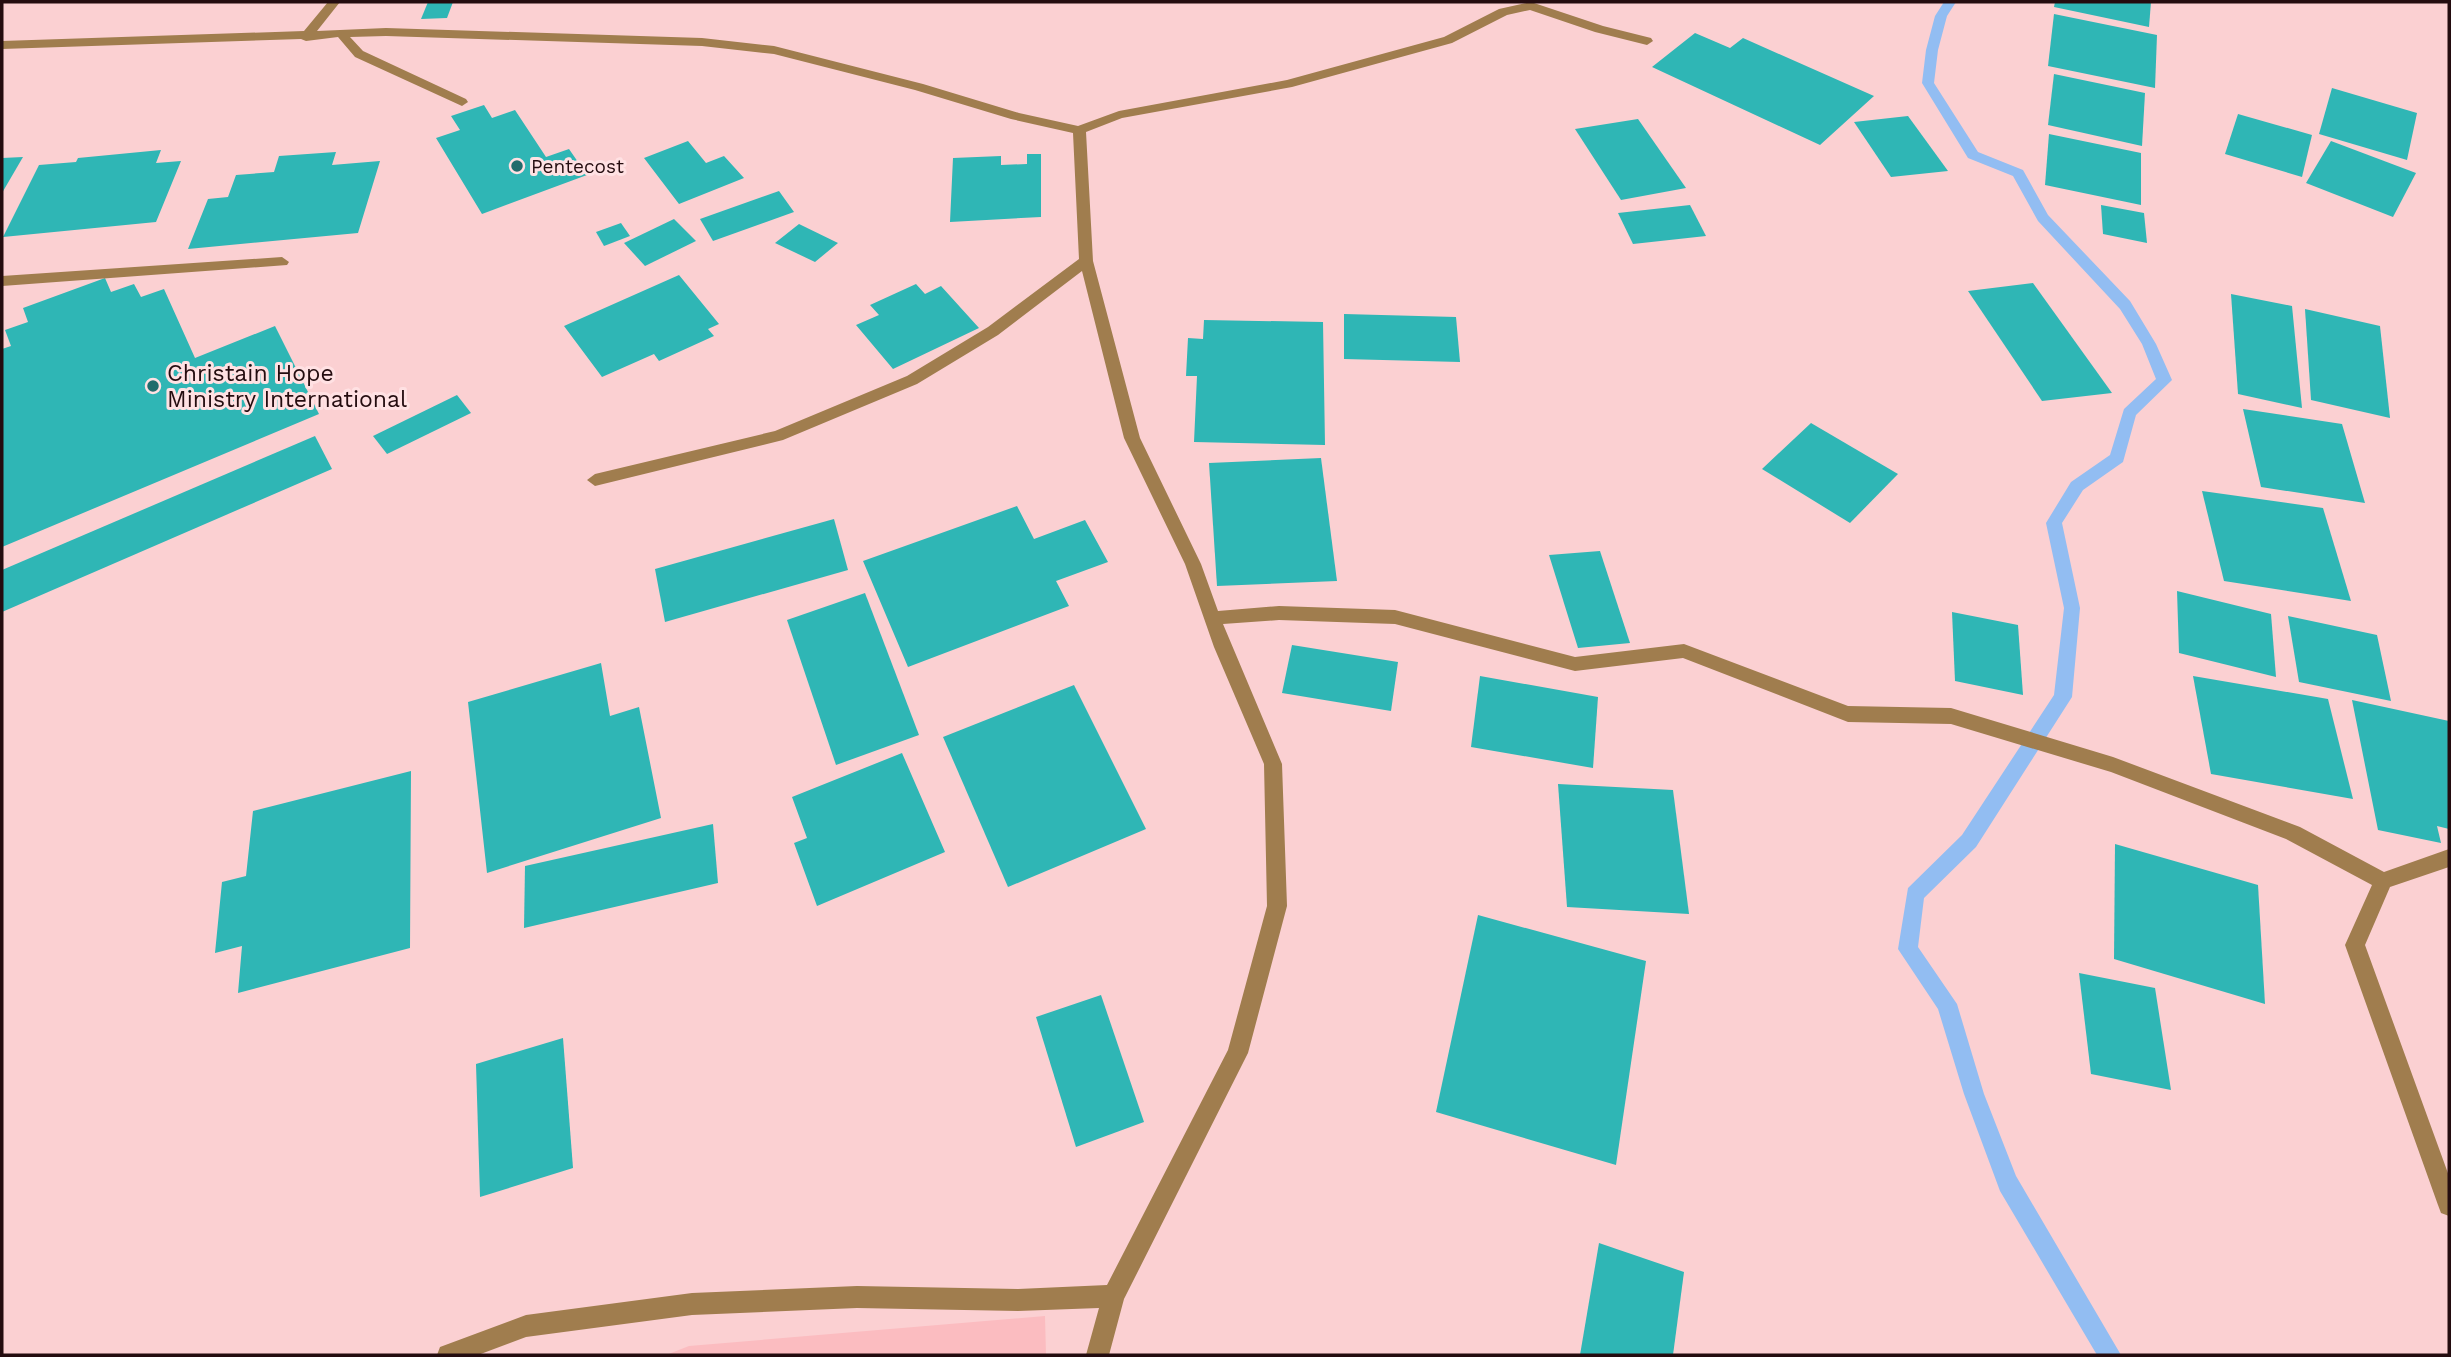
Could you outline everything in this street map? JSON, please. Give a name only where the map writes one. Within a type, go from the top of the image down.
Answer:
[{"type":"street","points":[[306,37],[334,2]]},
{"type":"street","points":[[2,45],[306,37],[386,32],[702,42],[774,50],[919,87],[1016,116],[1079,130],[1119,115],[1288,85],[1448,40],[1503,12],[1531,6],[1599,29],[1647,40]]},
{"type":"street","points":[[342,35],[359,54],[462,102]]},
{"type":"street","points":[[1079,130],[1086,261],[1132,438],[1193,564],[1212,618],[1273,764],[1277,906],[1238,1053],[1113,1296],[1098,1355]]},
{"type":"street","points":[[595,480],[778,436],[912,380],[993,331],[1086,261]]},
{"type":"street","points":[[2,281],[282,262]]},
{"type":"street","points":[[1212,618],[1279,613],[1395,617],[1575,664],[1684,651],[1848,714],[1951,716],[2113,765],[2293,833],[2383,881]]},
{"type":"street","points":[[2449,858],[2383,881],[2355,945],[2449,1205]]},
{"type":"street","points":[[448,1355],[526,1326],[692,1304],[857,1297],[1018,1300],[1113,1296]]},
{"type":"shaded area","points":[[1045,1316],[1046,1355],[666,1355],[689,1346]]},
{"type":"building","points":[[428,2],[453,2],[447,18],[421,19]]},
{"type":"building","points":[[2055,2],[2151,2],[2149,27],[2054,7]]},
{"type":"building","points":[[2054,14],[2157,35],[2155,88],[2048,66]]},
{"type":"building","points":[[1695,33],[1730,48],[1743,38],[1874,96],[1820,145],[1652,67]]},
{"type":"building","points":[[2054,74],[2145,93],[2142,146],[2048,125]]},
{"type":"building","points":[[2332,88],[2417,113],[2407,160],[2319,134]]},
{"type":"building","name":"Pentecost","points":[[484,105],[492,118],[515,110],[546,157],[569,149],[587,175],[482,214],[436,138],[460,130],[451,116]]},
{"type":"building","points":[[2238,114],[2312,135],[2302,177],[2225,154]]},
{"type":"building","points":[[1908,116],[1948,171],[1891,177],[1854,122]]},
{"type":"building","points":[[1638,119],[1686,188],[1621,200],[1575,129]]},
{"type":"building","points":[[2049,134],[2141,153],[2141,205],[2045,185]]},
{"type":"building","points":[[688,141],[706,163],[724,156],[744,178],[679,204],[644,158]]},
{"type":"building","points":[[2331,141],[2416,173],[2393,217],[2306,183]]},
{"type":"building","points":[[161,150],[156,163],[181,161],[156,222],[3,237],[39,165],[76,162],[78,158]]},
{"type":"building","points":[[336,152],[332,165],[380,161],[358,233],[188,249],[208,199],[228,197],[236,175],[274,172],[279,156]]},
{"type":"building","points":[[1027,154],[1041,154],[1041,217],[950,222],[953,158],[1001,156],[1001,165],[1027,164]]},
{"type":"building","points":[[23,157],[2,193],[2,158]]},
{"type":"building","points":[[779,191],[794,212],[713,241],[700,219]]},
{"type":"building","points":[[1690,205],[1706,236],[1633,244],[1618,213]]},
{"type":"building","points":[[2101,205],[2144,213],[2147,243],[2103,234]]},
{"type":"building","points":[[674,219],[696,241],[645,266],[624,243]]},
{"type":"building","points":[[621,223],[630,236],[604,246],[596,232]]},
{"type":"building","points":[[799,224],[838,243],[815,262],[775,243]]},
{"type":"building","points":[[679,275],[719,324],[708,329],[714,336],[659,361],[654,354],[602,377],[564,326]]},
{"type":"building","name":"Christain Hope Ministry International","points":[[105,278],[111,292],[134,284],[141,297],[164,289],[195,358],[275,326],[319,414],[2,547],[2,349],[11,346],[5,330],[28,322],[23,308]]},
{"type":"building","points":[[2033,283],[2112,393],[2042,401],[1968,291]]},
{"type":"building","points":[[916,284],[925,294],[941,286],[979,328],[893,369],[856,325],[879,315],[870,305]]},
{"type":"building","points":[[2231,294],[2292,306],[2302,408],[2238,394]]},
{"type":"building","points":[[2305,309],[2380,326],[2390,418],[2311,400]]},
{"type":"building","points":[[1344,314],[1456,317],[1460,362],[1344,359]]},
{"type":"building","points":[[1204,320],[1323,322],[1325,445],[1194,442],[1197,376],[1186,376],[1188,338],[1203,339]]},
{"type":"building","points":[[457,395],[471,413],[387,454],[373,436]]},
{"type":"building","points":[[2243,409],[2342,424],[2365,503],[2261,487]]},
{"type":"building","points":[[1811,423],[1898,474],[1850,523],[1762,469]]},
{"type":"building","points":[[315,436],[332,469],[2,612],[2,570]]},
{"type":"building","points":[[1321,458],[1337,581],[1217,586],[1209,463]]},
{"type":"building","points":[[2202,491],[2323,508],[2351,601],[2224,581]]},
{"type":"building","points":[[1017,506],[1034,539],[1085,520],[1108,562],[1056,581],[1069,606],[908,667],[863,561]]},
{"type":"building","points":[[834,519],[848,570],[665,622],[655,569]]},
{"type":"building","points":[[1600,551],[1630,643],[1578,648],[1549,555]]},
{"type":"building","points":[[2177,591],[2271,614],[2276,677],[2179,653]]},
{"type":"building","points":[[865,593],[919,735],[836,765],[787,620]]},
{"type":"building","points":[[1952,612],[2018,625],[2023,695],[1955,681]]},
{"type":"building","points":[[2288,616],[2377,635],[2391,701],[2299,682]]},
{"type":"building","points":[[1292,645],[1398,662],[1391,711],[1282,693]]},
{"type":"building","points":[[601,663],[610,716],[639,707],[661,818],[487,873],[468,702]]},
{"type":"building","points":[[1480,676],[1598,697],[1593,768],[1471,747]]},
{"type":"building","points":[[2193,676],[2328,699],[2353,799],[2211,774]]},
{"type":"building","points":[[1074,685],[1146,829],[1008,887],[943,737]]},
{"type":"building","points":[[2352,700],[2449,721],[2449,829],[2437,826],[2441,843],[2378,830]]},
{"type":"building","points":[[902,753],[945,852],[817,906],[794,843],[807,838],[792,797]]},
{"type":"building","points":[[411,771],[410,948],[238,993],[242,946],[215,953],[222,882],[246,876],[253,811]]},
{"type":"building","points":[[1558,784],[1673,790],[1689,914],[1567,907]]},
{"type":"building","points":[[713,824],[718,883],[524,928],[525,866]]},
{"type":"building","points":[[2115,844],[2258,885],[2265,1004],[2114,959]]},
{"type":"building","points":[[1478,915],[1646,961],[1616,1165],[1436,1112]]},
{"type":"building","points":[[2079,973],[2155,988],[2171,1090],[2091,1074]]},
{"type":"building","points":[[1101,995],[1144,1122],[1076,1147],[1036,1017]]},
{"type":"building","points":[[563,1038],[573,1168],[480,1197],[476,1064]]},
{"type":"building","points":[[1599,1243],[1684,1272],[1673,1355],[1580,1355]]},
{"type":"waterway","points":[[1950,2],[1941,16],[1932,50],[1928,83],[1973,155],[2018,173],[2043,218],[2125,305],[2149,344],[2164,380],[2129,413],[2117,458],[2077,486],[2054,523],[2072,608],[2063,697],[1969,841],[1915,894],[1908,949],[1947,1004],[1974,1094],[2008,1183],[2110,1355]]},
{"type":"place","name":"Pentecost","points":[[517,166]]},
{"type":"place","name":"Christain Hope Ministry International","points":[[153,386]]}]
